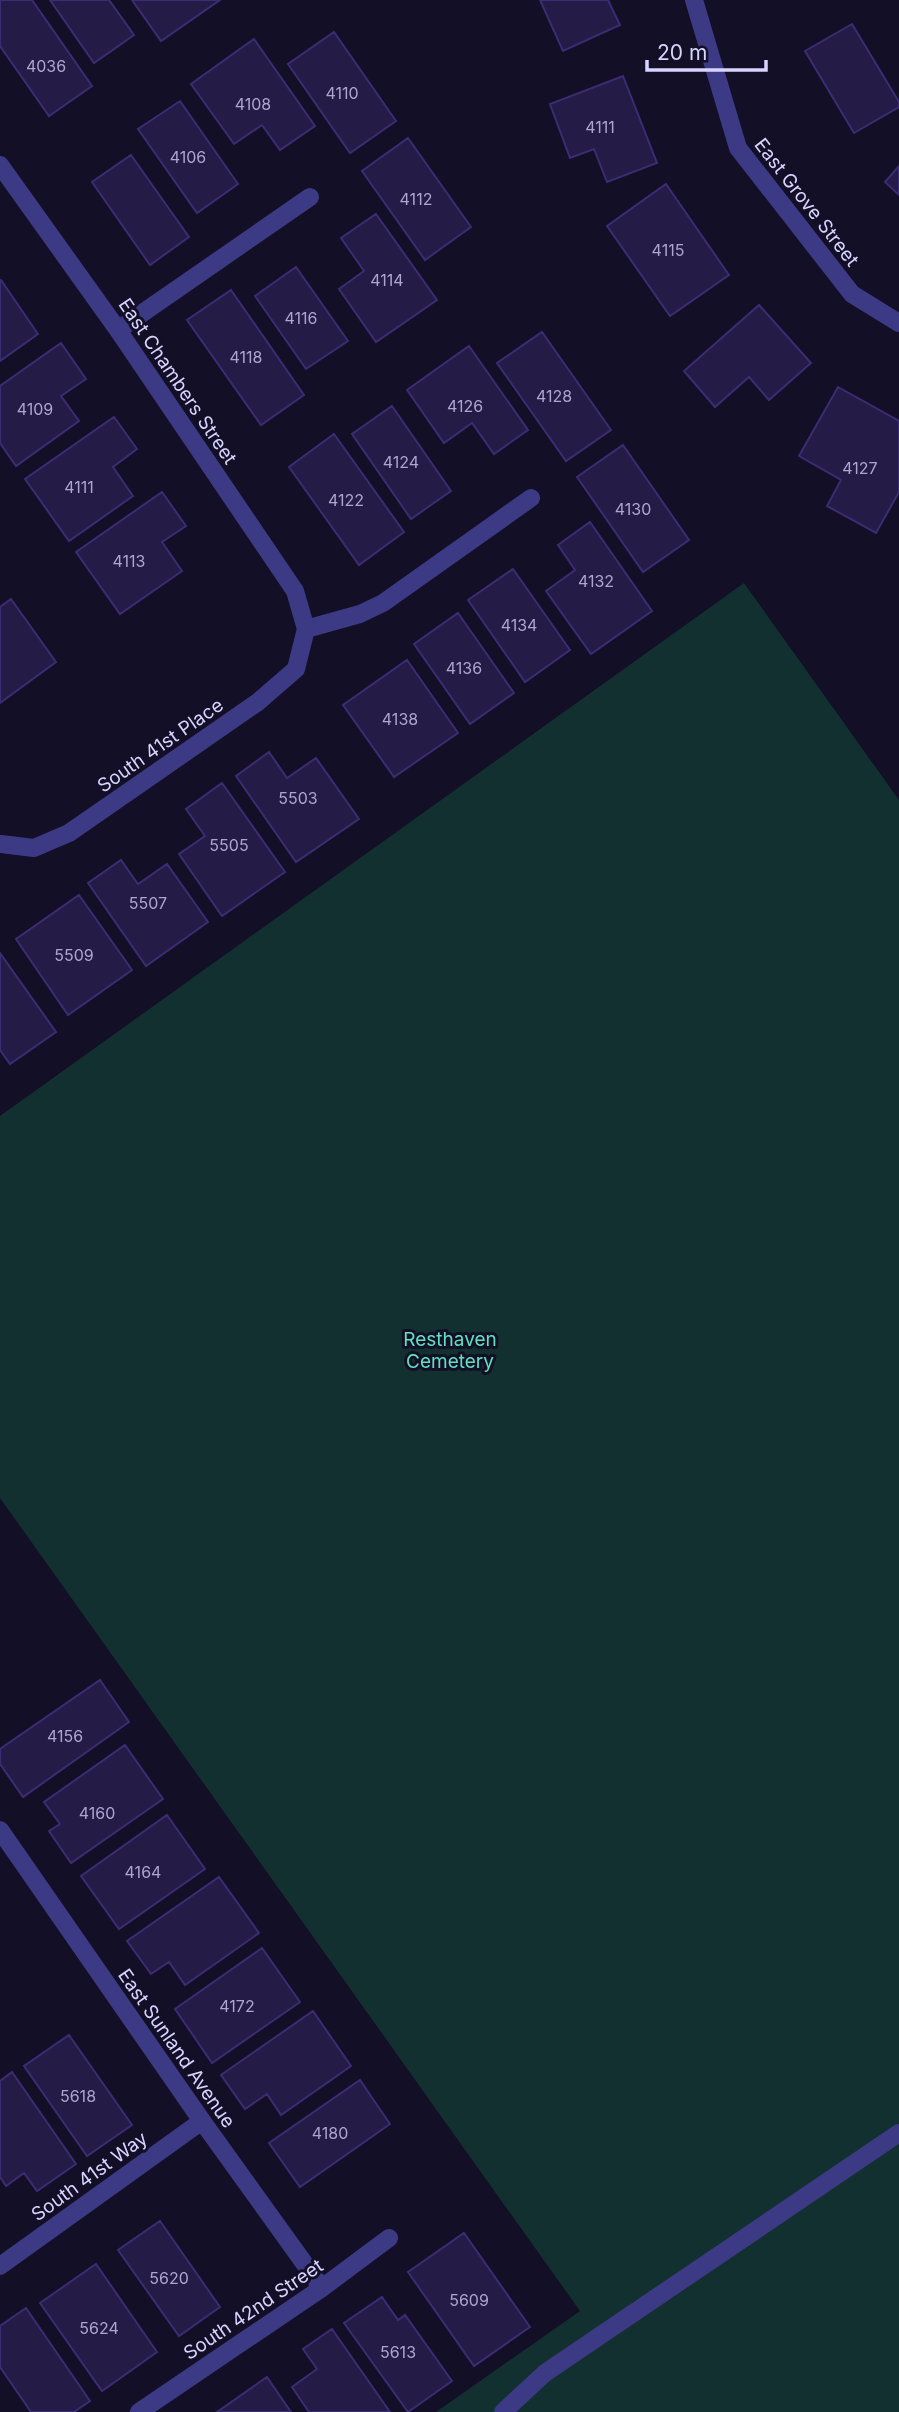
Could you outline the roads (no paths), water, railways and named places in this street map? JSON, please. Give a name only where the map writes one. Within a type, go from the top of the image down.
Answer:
[{"type":"street","name":"East Grove Street","points":[[694,0],[738,148],[852,294],[899,323]]},
{"type":"street","name":"East Chambers Street","points":[[0,165],[118,330],[295,591],[306,629]]},
{"type":"street","points":[[118,330],[310,197]]},
{"type":"street","points":[[306,629],[360,614],[383,603],[531,498]]},
{"type":"street","name":"South 41st Place","points":[[0,845],[34,848],[69,833],[258,702],[296,669],[306,629]]},
{"type":"street","name":"East Sunland Avenue","points":[[1,1834],[322,2288]]},
{"type":"street","name":"South 41st Way","points":[[0,2266],[202,2121]]},
{"type":"street","points":[[503,2412],[545,2373],[899,2133]]},
{"type":"street","name":"South 42nd Street","points":[[139,2412],[322,2288],[389,2238]]},
{"type":"park label","name":"Resthaven Cemetery","points":[[450,1350]]}]
